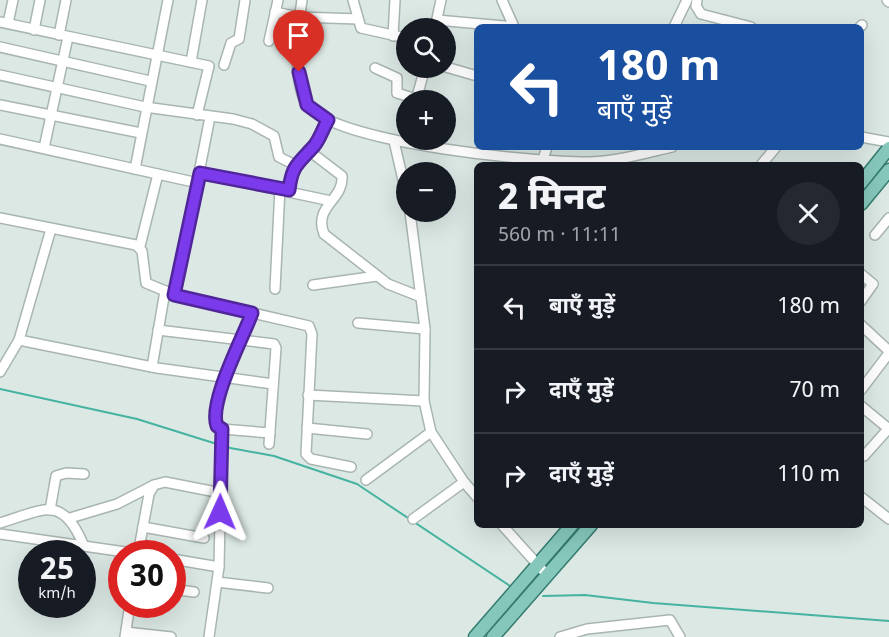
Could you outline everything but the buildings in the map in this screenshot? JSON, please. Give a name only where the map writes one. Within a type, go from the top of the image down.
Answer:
[{"type":"main road","points":[[864,179],[889,148]]},
{"type":"main road","points":[[864,201],[888,175]]},
{"type":"main road","points":[[475,637],[569,528]]},
{"type":"main road","points":[[493,637],[588,528]]},
{"type":"street","points":[[13,0],[4,23],[209,66],[197,115]]},
{"type":"street","points":[[34,30],[40,0]]},
{"type":"street","points":[[44,148],[63,62],[66,0]]},
{"type":"street","points":[[135,169],[150,81],[168,0]]},
{"type":"street","points":[[191,62],[202,0]]},
{"type":"street","points":[[224,65],[231,43],[239,39],[245,0]]},
{"type":"street","points":[[269,41],[278,0]]},
{"type":"street","points":[[302,0],[299,17],[298,60],[307,105],[328,120],[394,141],[399,162]]},
{"type":"street","points":[[353,0],[361,28],[396,36]]},
{"type":"street","points":[[393,36],[395,0]]},
{"type":"street","points":[[437,18],[441,0]]},
{"type":"street","points":[[502,0],[513,24]]},
{"type":"street","points":[[675,24],[687,0]]},
{"type":"street","points":[[697,0],[696,6],[701,14],[739,24]]},
{"type":"street","points":[[275,12],[299,17],[358,19]]},
{"type":"street","points":[[456,25],[474,25]]},
{"type":"street","points":[[0,48],[150,81]]},
{"type":"street","points":[[375,68],[397,78],[397,90]]},
{"type":"street","points":[[456,70],[474,75]]},
{"type":"street","points":[[0,75],[145,107],[242,122],[272,133],[277,138],[279,157],[295,165]]},
{"type":"street","points":[[0,105],[141,133]]},
{"type":"street","points":[[174,295],[210,117]]},
{"type":"street","points":[[275,289],[284,189],[295,165],[314,146],[328,120]]},
{"type":"street","points":[[864,138],[889,142]]},
{"type":"street","points":[[0,139],[158,174],[284,189],[331,201]]},
{"type":"street","points":[[456,145],[474,148]]},
{"type":"street","points":[[308,150],[342,176],[341,185],[321,220],[324,234],[388,284],[421,297]]},
{"type":"street","points":[[542,162],[546,150]]},
{"type":"street","points":[[617,158],[618,150]]},
{"type":"street","points":[[501,151],[542,162],[593,162],[657,150]]},
{"type":"street","points":[[764,162],[774,150]]},
{"type":"street","points":[[875,166],[888,175]]},
{"type":"street","points":[[158,174],[140,246],[146,283],[174,295],[309,326],[312,334],[308,395],[308,458],[351,467]]},
{"type":"street","points":[[0,218],[140,246]]},
{"type":"street","points":[[875,235],[889,218]]},
{"type":"street","points":[[411,222],[421,297],[419,328],[424,401],[431,432],[474,494]]},
{"type":"street","points":[[0,372],[20,340],[51,229]]},
{"type":"street","points":[[313,285],[377,276]]},
{"type":"street","points":[[864,276],[873,284],[864,297]]},
{"type":"street","points":[[152,367],[165,291]]},
{"type":"street","points":[[209,637],[219,567],[222,429],[215,420],[224,378],[242,342],[252,313]]},
{"type":"street","points":[[358,323],[419,328]]},
{"type":"street","points":[[864,328],[889,352],[864,386]]},
{"type":"street","points":[[158,330],[242,342],[274,344],[276,348],[269,444]]},
{"type":"street","points":[[20,340],[152,367],[273,384]]},
{"type":"street","points":[[308,395],[424,401]]},
{"type":"street","points":[[864,408],[887,427]]},
{"type":"street","points":[[864,456],[887,427],[889,415]]},
{"type":"street","points":[[307,428],[367,434]]},
{"type":"street","points":[[222,429],[270,433]]},
{"type":"street","points":[[366,480],[431,432]]},
{"type":"street","points":[[50,510],[56,476],[66,473],[84,474]]},
{"type":"street","points":[[413,519],[464,482]]},
{"type":"street","points":[[0,523],[50,510],[70,518],[117,504],[154,485],[165,483],[221,493]]},
{"type":"street","points":[[140,540],[151,488],[154,485]]},
{"type":"street","points":[[864,499],[889,519]]},
{"type":"street","points":[[70,518],[81,540]]},
{"type":"street","points":[[143,527],[204,538]]},
{"type":"street","points":[[505,528],[547,575]]},
{"type":"street","points":[[0,534],[50,540]]},
{"type":"street","points":[[186,561],[219,567]]},
{"type":"street","points":[[217,582],[268,588]]},
{"type":"street","points":[[186,591],[194,592]]},
{"type":"street","points":[[128,618],[126,634],[171,637]]},
{"type":"street","points":[[560,637],[587,629],[670,620],[680,637]]},
{"type":"waterway","points":[[0,389],[137,419],[220,445]]},
{"type":"waterway","points":[[225,447],[274,456],[357,484],[510,586]]},
{"type":"waterway","points":[[543,596],[585,595],[653,603],[889,621]]},
{"type":"route","points":[[220,512],[222,429],[217,426],[215,414],[224,378],[242,342],[252,313],[174,295],[200,173],[289,190],[295,165],[314,146],[328,120],[307,105],[300,84],[299,72]]}]
